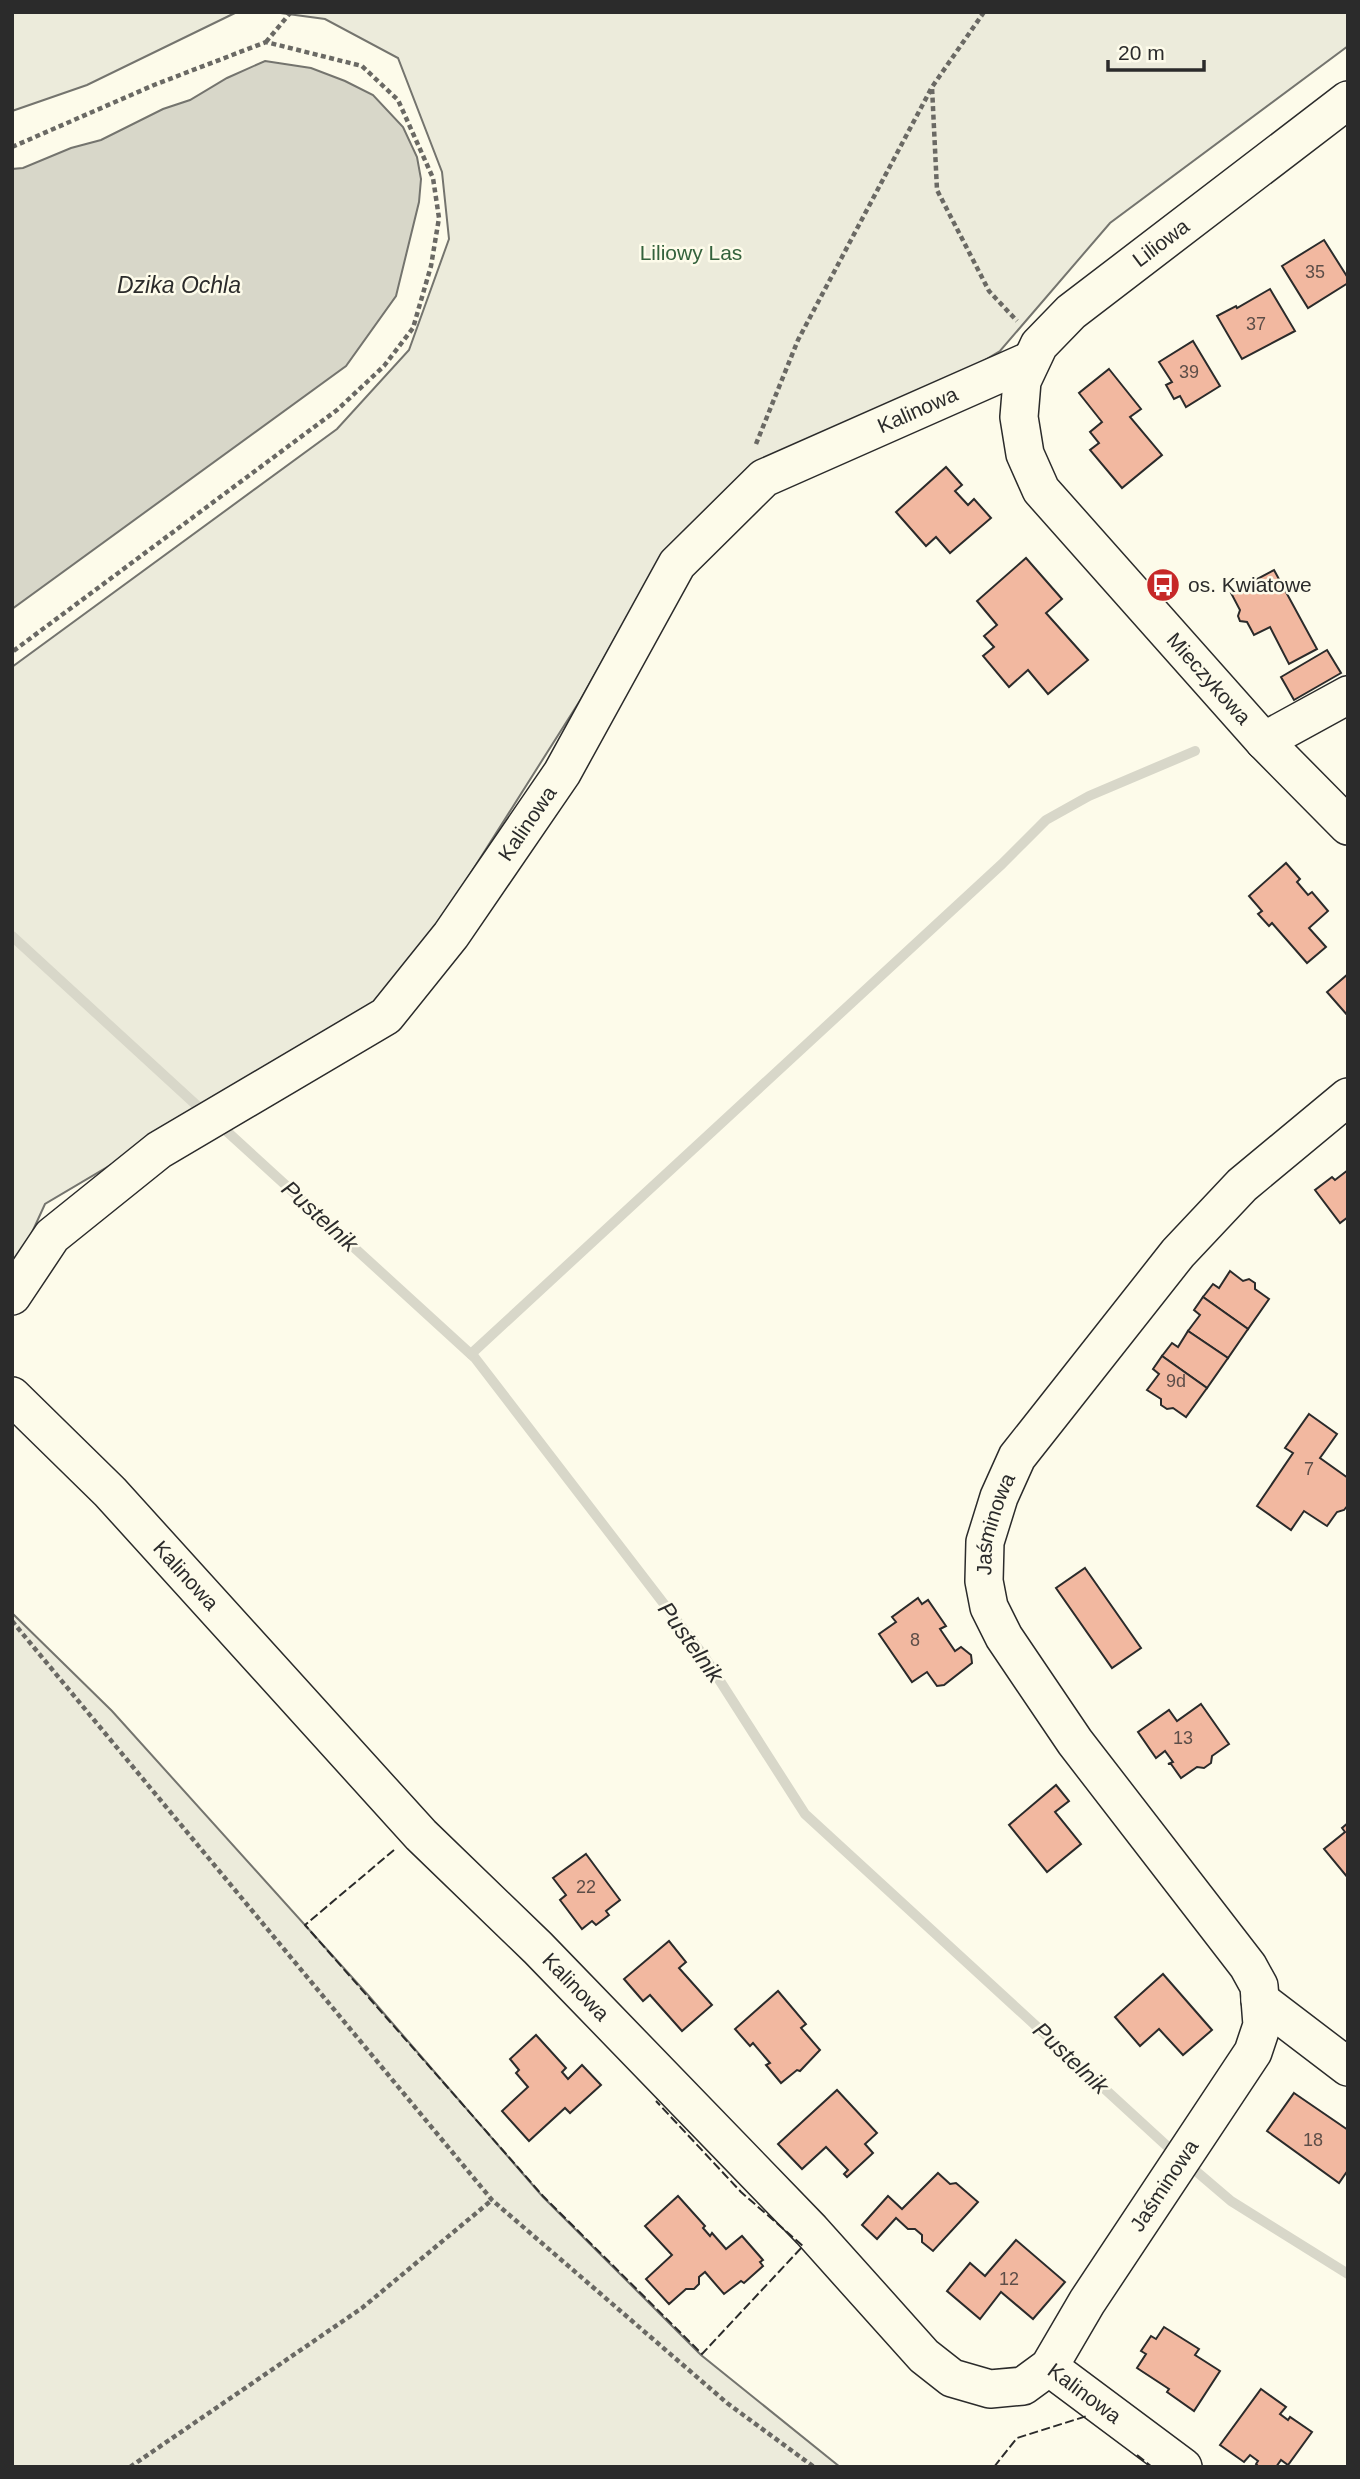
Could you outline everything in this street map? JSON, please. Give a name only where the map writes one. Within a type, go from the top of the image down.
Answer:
[{"type":"street","name":"Liliowa","points":[[1019,417],[1022,381],[1035,352],[1071,312],[1348,100]]},
{"type":"street","name":"Kalinowa","points":[[12,1296],[51,1236],[159,1150],[386,1016],[451,935],[562,773],[677,564],[764,478],[1035,352]]},
{"type":"street","name":"Mieczykowa","points":[[1019,417],[1025,454],[1041,490],[1264,741],[1348,826]]},
{"type":"street","points":[[1264,741],[1348,695]]},
{"type":"street","name":"Jaśminowa","points":[[1049,2367],[1087,2302],[1253,2052],[1262,2025],[1259,1986],[1248,1966],[1075,1742],[1004,1637],[989,1607],[984,1581],[985,1542],[999,1497],[1017,1457],[1178,1253],[1242,1185],[1348,1097]]},
{"type":"street","name":"Kalinowa","points":[[12,1396],[110,1492],[421,1835],[538,1948],[811,2230],[924,2357],[953,2378],[990,2389],[1023,2386],[1049,2367],[1183,2467]]},
{"type":"street","points":[[1260,2000],[1348,2067]]},
{"type":"path","points":[[12,147],[155,85],[266,42],[291,12]]},
{"type":"path","points":[[753,451],[798,340],[932,87],[984,12]]},
{"type":"path","points":[[12,652],[337,410],[384,366],[413,328],[431,265],[439,218],[433,178],[398,100],[362,66],[266,42]]},
{"type":"path","points":[[932,87],[937,190],[989,291],[1035,352]]},
{"type":"path","points":[[12,1621],[492,2200],[727,2403],[814,2467]]},
{"type":"path","points":[[130,2467],[362,2308],[492,2200]]},
{"type":"green space","points":[[12,12],[237,12],[87,85],[12,111]]},
{"type":"green space","name":"Liliowy Las","points":[[273,12],[1348,12],[1348,46],[1110,223],[1000,351],[664,551],[581,699],[391,999],[45,1204],[12,1276],[12,667],[337,429],[409,350],[449,239],[442,172],[398,58],[325,19]]},
{"type":"green space","points":[[12,1613],[112,1711],[368,1995],[543,2197],[701,2355],[840,2467],[12,2467]]},
{"type":"water","name":"Dzika Ochla","points":[[265,61],[311,68],[345,81],[373,95],[403,127],[417,157],[421,179],[419,202],[396,296],[346,366],[12,609],[12,169],[23,168],[71,148],[101,140],[163,109],[190,100],[227,78]]},
{"type":"building","points":[[1324,240],[1348,278],[1348,283],[1308,308],[1282,266]]},
{"type":"building","points":[[1270,289],[1295,331],[1242,359],[1217,316]]},
{"type":"building","points":[[1193,341],[1220,386],[1186,407],[1180,396],[1174,399],[1166,385],[1172,382],[1159,362]]},
{"type":"building","points":[[1109,369],[1141,409],[1130,417],[1162,455],[1122,488],[1090,450],[1099,443],[1090,432],[1102,422],[1079,393]]},
{"type":"building","points":[[946,467],[962,485],[955,491],[968,505],[974,499],[991,518],[950,553],[936,537],[926,546],[896,512]]},
{"type":"building","points":[[1026,558],[1062,599],[1046,613],[1088,660],[1048,694],[1028,670],[1009,687],[983,656],[994,647],[984,636],[997,625],[977,601]]},
{"type":"building","points":[[1274,570],[1317,649],[1289,664],[1270,627],[1254,635],[1247,622],[1240,621],[1240,610],[1231,593]]},
{"type":"building","points":[[1162,573],[1176,587],[1168,594],[1155,580]]},
{"type":"building","points":[[1327,650],[1341,673],[1294,700],[1281,677]]},
{"type":"building","points":[[1286,863],[1300,879],[1297,882],[1308,895],[1312,892],[1328,911],[1309,928],[1326,947],[1307,963],[1272,923],[1269,926],[1258,914],[1262,911],[1249,896]]},
{"type":"building","points":[[1348,974],[1348,1016],[1327,992]]},
{"type":"building","points":[[1348,1170],[1348,1217],[1340,1223],[1315,1190],[1332,1177],[1335,1180]]},
{"type":"building","points":[[1230,1271],[1243,1281],[1249,1279],[1255,1283],[1255,1289],[1269,1299],[1248,1329],[1203,1297],[1213,1284],[1219,1288]]},
{"type":"building","points":[[1203,1297],[1248,1329],[1228,1358],[1188,1331],[1200,1315],[1194,1310]]},
{"type":"building","points":[[1188,1331],[1228,1358],[1207,1388],[1162,1356],[1172,1343],[1178,1347]]},
{"type":"building","points":[[1162,1356],[1207,1388],[1186,1417],[1173,1408],[1167,1409],[1161,1405],[1161,1399],[1147,1390],[1159,1374],[1153,1369]]},
{"type":"building","points":[[1309,1414],[1337,1434],[1320,1458],[1348,1478],[1348,1505],[1337,1512],[1327,1526],[1304,1511],[1291,1530],[1257,1506],[1293,1453],[1285,1448]]},
{"type":"building","points":[[1085,1568],[1141,1648],[1112,1668],[1056,1588]]},
{"type":"building","points":[[918,1598],[922,1604],[928,1600],[946,1626],[940,1629],[955,1651],[961,1647],[971,1655],[972,1663],[944,1685],[937,1686],[927,1672],[912,1682],[879,1634],[896,1622],[892,1617]]},
{"type":"building","points":[[1201,1704],[1229,1744],[1212,1756],[1211,1763],[1204,1768],[1197,1767],[1181,1778],[1171,1764],[1168,1764],[1173,1762],[1165,1751],[1156,1758],[1138,1732],[1169,1710],[1177,1721]]},
{"type":"building","points":[[1056,1785],[1069,1801],[1055,1812],[1081,1844],[1047,1872],[1009,1825]]},
{"type":"building","points":[[1348,1823],[1348,1878],[1324,1849],[1345,1832],[1342,1828]]},
{"type":"building","points":[[586,1854],[620,1900],[606,1911],[609,1915],[596,1925],[592,1921],[582,1929],[560,1900],[566,1895],[553,1878]]},
{"type":"building","points":[[669,1941],[686,1962],[679,1968],[712,2005],[682,2031],[650,1995],[643,2001],[624,1979]]},
{"type":"building","points":[[1163,1974],[1212,2030],[1183,2055],[1159,2029],[1140,2046],[1115,2017]]},
{"type":"building","points":[[778,1991],[806,2024],[801,2028],[820,2050],[800,2071],[797,2070],[781,2083],[766,2065],[770,2063],[753,2043],[750,2046],[735,2029]]},
{"type":"building","points":[[536,2035],[566,2068],[562,2072],[568,2079],[582,2065],[601,2085],[570,2113],[565,2108],[529,2141],[502,2111],[528,2087],[516,2073],[519,2070],[510,2059]]},
{"type":"building","points":[[837,2090],[877,2133],[865,2144],[873,2153],[847,2177],[844,2174],[848,2170],[826,2147],[802,2169],[778,2144]]},
{"type":"building","points":[[1294,2093],[1348,2130],[1348,2170],[1339,2183],[1267,2131]]},
{"type":"building","points":[[938,2173],[950,2184],[956,2183],[978,2202],[933,2251],[922,2242],[922,2235],[915,2229],[908,2229],[896,2218],[877,2239],[862,2225],[888,2196],[902,2209]]},
{"type":"building","points":[[678,2196],[705,2226],[703,2228],[710,2236],[712,2233],[726,2249],[742,2236],[763,2260],[760,2262],[763,2266],[744,2283],[741,2281],[724,2294],[705,2272],[699,2277],[699,2284],[694,2289],[686,2289],[669,2304],[646,2279],[672,2255],[645,2226]]},
{"type":"building","points":[[1016,2240],[1065,2282],[1033,2319],[1001,2292],[980,2319],[947,2291],[970,2263],[985,2276]]},
{"type":"building","points":[[1164,2327],[1199,2349],[1195,2355],[1220,2371],[1194,2411],[1167,2392],[1169,2389],[1137,2368],[1146,2354],[1141,2351],[1151,2336],[1156,2339]]},
{"type":"building","points":[[1261,2389],[1286,2407],[1280,2414],[1288,2420],[1290,2417],[1312,2432],[1288,2465],[1281,2460],[1276,2467],[1259,2467],[1256,2464],[1258,2461],[1250,2455],[1244,2462],[1220,2445]]},
{"type":"waterway","points":[[471,1354],[1002,864],[1046,820],[1089,796],[1195,751]]},
{"type":"waterway","name":"Pustelnik","points":[[12,936],[205,1113]]},
{"type":"waterway","name":"Pustelnik","points":[[222,1127],[475,1358],[704,1656],[805,1814],[1168,2147]]},
{"type":"waterway","name":"Pustelnik","points":[[1197,2172],[1231,2201],[1348,2274]]},
{"type":"fence","points":[[394,1850],[305,1925],[543,2196],[702,2354],[803,2246],[741,2192],[656,2101]]},
{"type":"fence","points":[[994,2467],[1017,2438],[1087,2416]]},
{"type":"fence","points":[[1137,2455],[1152,2467]]},
{"type":"place","name":"os. Kwiatowe","points":[[1163,585]]}]
